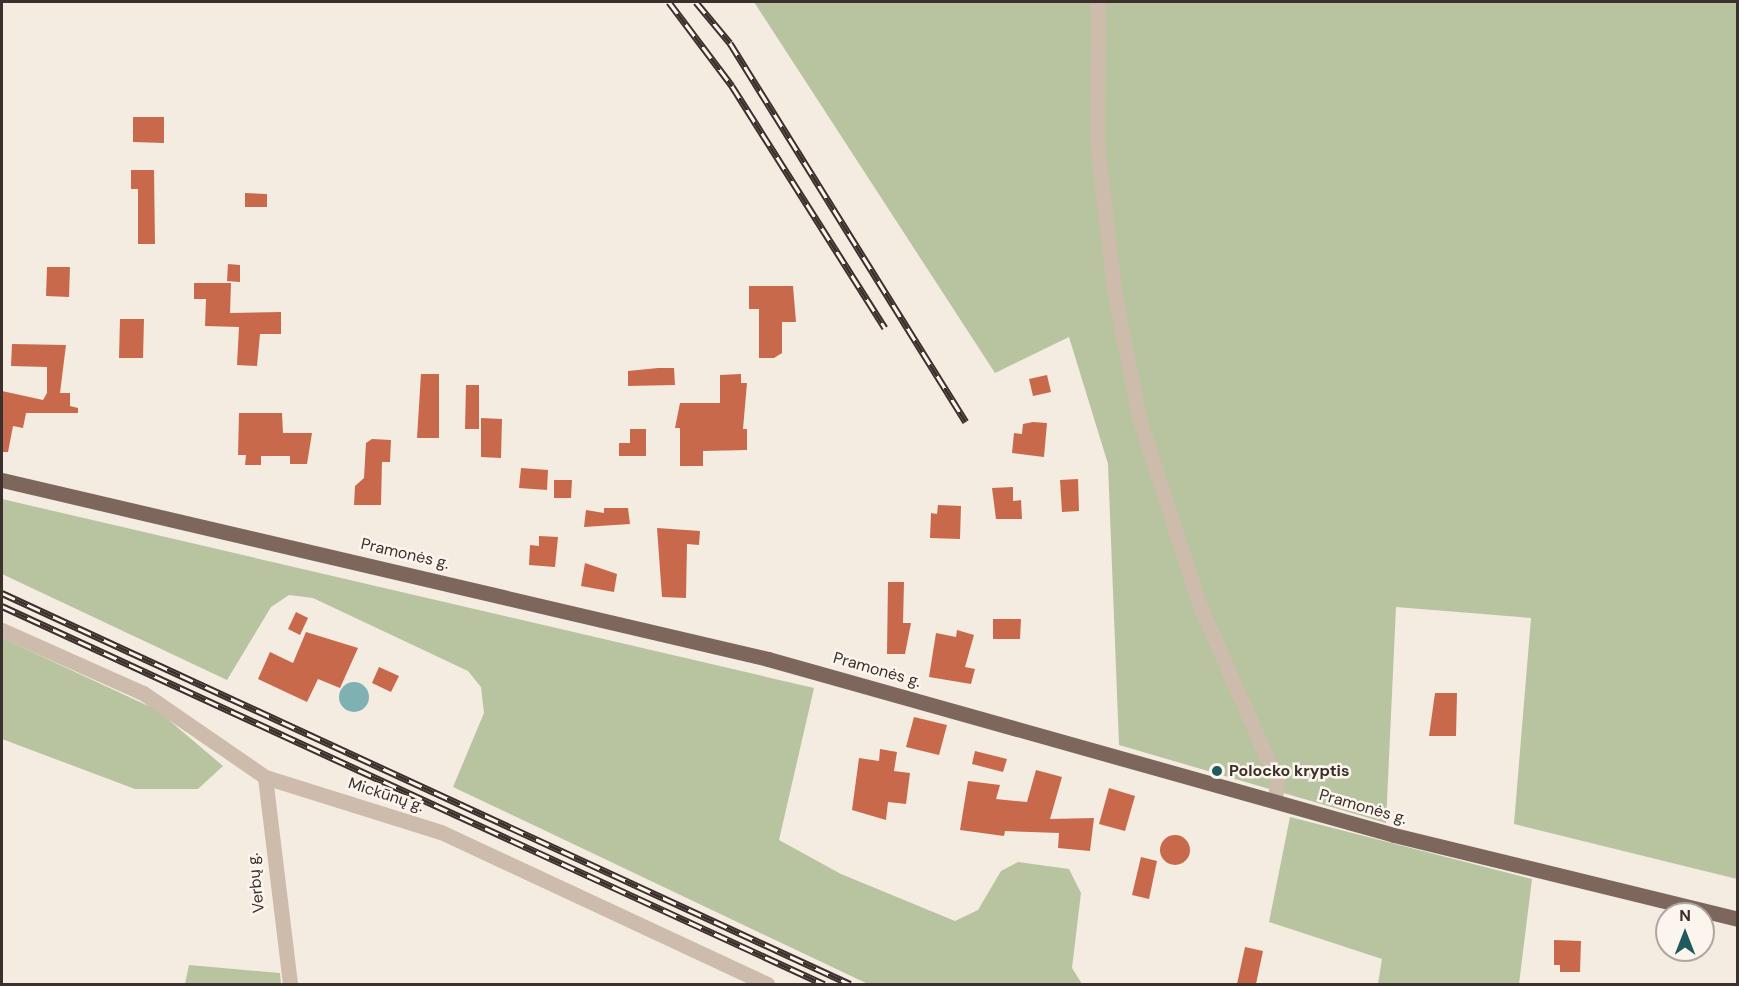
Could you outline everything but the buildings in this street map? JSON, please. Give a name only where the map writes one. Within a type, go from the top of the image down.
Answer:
[{"type":"main road","name":"Pramonės g.","points":[[2,480],[768,659],[1275,801],[1737,919]]},
{"type":"street","points":[[1098,2],[1097,143],[1114,290],[1139,418],[1199,604],[1277,781],[1275,801]]},
{"type":"street","name":"Mickūnų g.","points":[[2,630],[143,693],[265,777],[441,832],[761,983]]},
{"type":"street","name":"Verbų g.","points":[[265,777],[290,984]]},
{"type":"green space","points":[[754,2],[1737,2],[1737,879],[1514,824],[1531,618],[1396,607],[1386,823],[1119,745],[1108,464],[1069,337],[995,373]]},
{"type":"green space","points":[[2,499],[814,688],[779,840],[841,874],[955,921],[978,910],[1001,871],[1018,862],[1069,869],[1081,893],[1072,968],[1082,984],[868,984],[453,787],[484,713],[481,687],[468,671],[313,598],[289,595],[271,607],[227,680],[2,574]]},
{"type":"green space","points":[[2,638],[157,710],[223,766],[198,789],[135,789],[2,739]]},
{"type":"green space","points":[[1290,817],[1532,879],[1519,984],[1378,984],[1382,959],[1269,922]]},
{"type":"green space","points":[[189,965],[280,973],[281,984],[185,984]]},
{"type":"water","points":[[354,682],[365,686],[369,697],[365,708],[354,712],[343,708],[339,697],[343,686]]},
{"type":"railway","points":[[669,2],[732,86],[885,328]]},
{"type":"railway","points":[[696,2],[730,43],[966,422]]},
{"type":"railway","points":[[2,593],[850,984]]},
{"type":"railway","points":[[2,606],[824,984]]},
{"type":"place","name":"Polocko kryptis","points":[[1217,771]]}]
